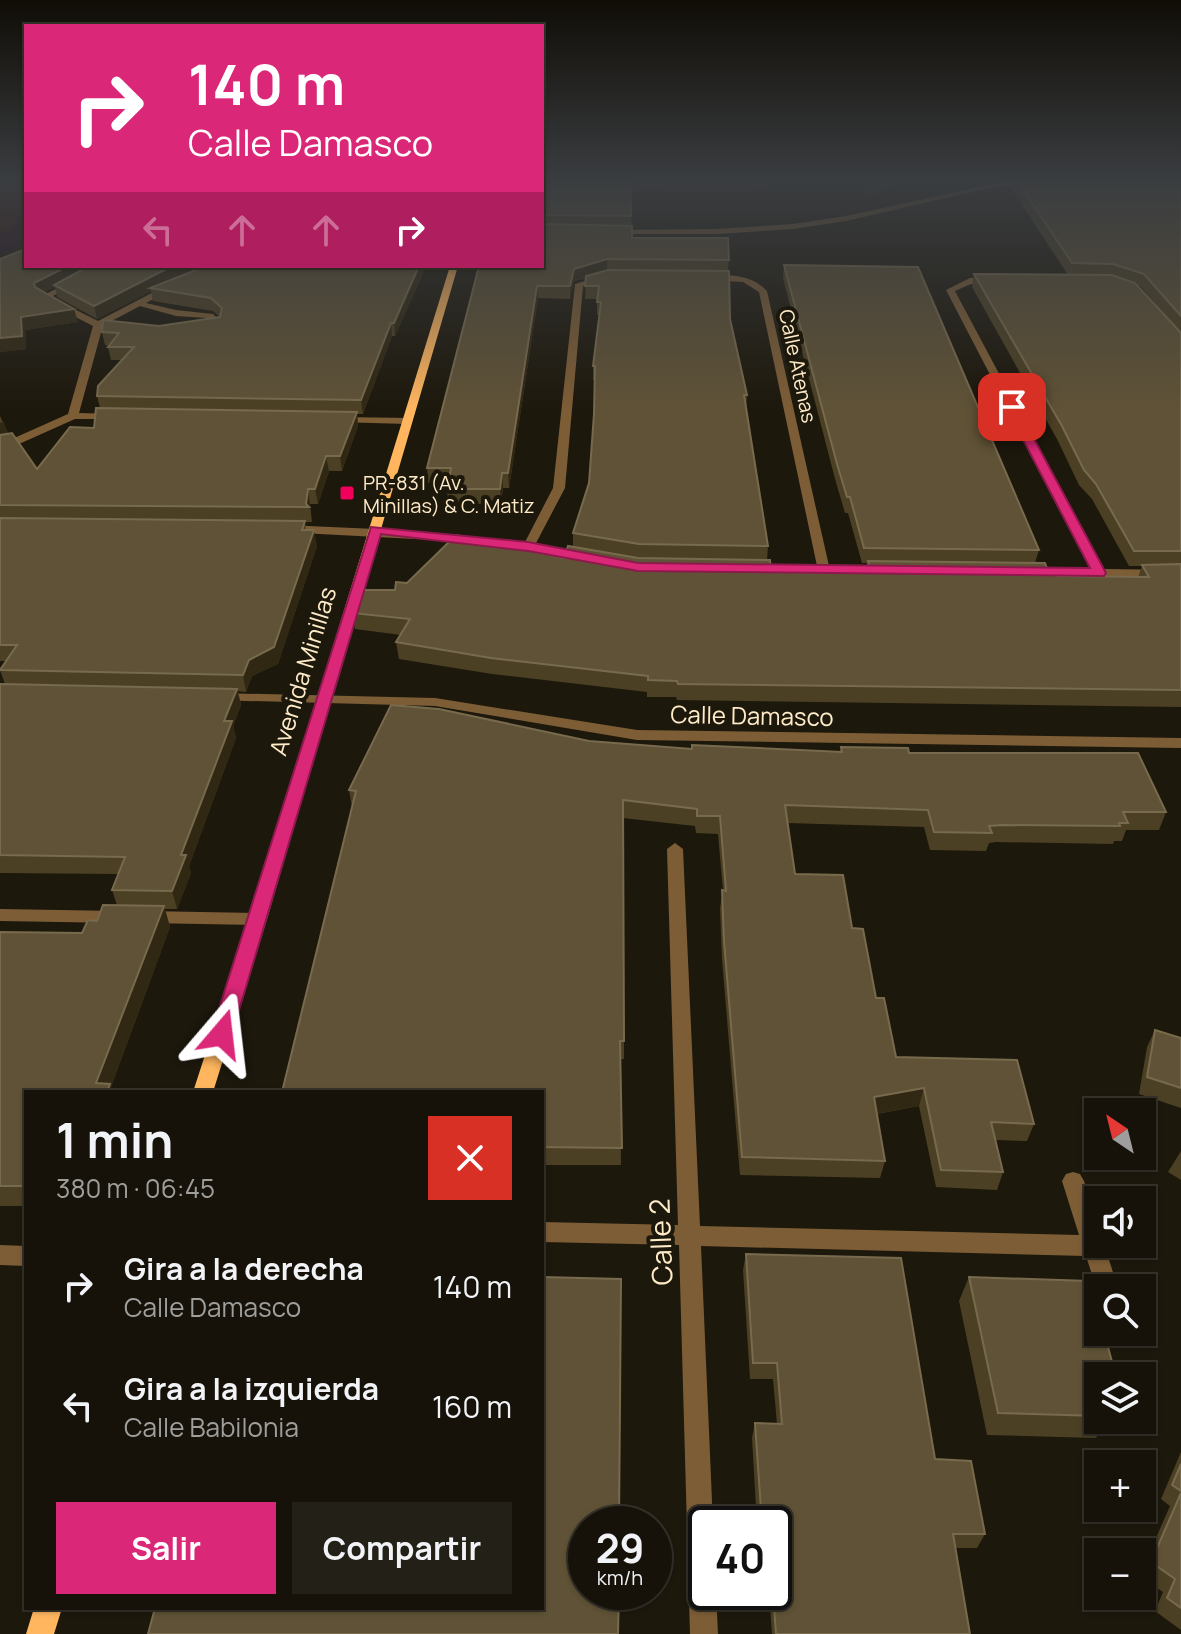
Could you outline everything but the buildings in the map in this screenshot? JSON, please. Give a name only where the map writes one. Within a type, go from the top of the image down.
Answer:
[{"type":"street","points":[[103,268],[44,297],[98,325],[124,329]]},
{"type":"street","name":"Avenida Minillas","points":[[204,1090],[453,268]]},
{"type":"street","points":[[528,547],[559,488],[579,284],[608,277],[624,277]]},
{"type":"street","name":"Calle Atenas","points":[[688,278],[736,278],[757,283],[763,291],[824,570]]},
{"type":"street","points":[[1013,281],[970,281],[950,290],[1099,573]]},
{"type":"street","points":[[73,416],[98,325],[184,282]]},
{"type":"street","points":[[138,303],[176,313],[210,316],[219,325],[205,330]]},
{"type":"street","points":[[0,445],[15,442],[73,416],[121,417]]},
{"type":"street","points":[[328,420],[408,421]]},
{"type":"street","points":[[266,529],[376,530],[528,547],[591,558]]},
{"type":"street","points":[[731,568],[900,571]]},
{"type":"street","points":[[1007,572],[1181,574]]},
{"type":"street","name":"Calle Damasco","points":[[201,697],[435,702],[637,735],[1181,743]]},
{"type":"street","name":"Calle 2","points":[[675,849],[704,1634]]},
{"type":"street","points":[[0,915],[258,919]]},
{"type":"street","points":[[1073,1181],[1084,1217]]},
{"type":"street","points":[[544,1232],[1084,1246]]},
{"type":"street","points":[[0,1255],[24,1256]]},
{"type":"street","points":[[40,1634],[47,1610]]},
{"type":"place","name":"PR-831 (Av. Minillas) & C. Matiz","points":[[347,493]]},
{"type":"route","points":[[222,1034],[376,530],[528,547],[638,567],[1099,573],[1012,407]]}]
